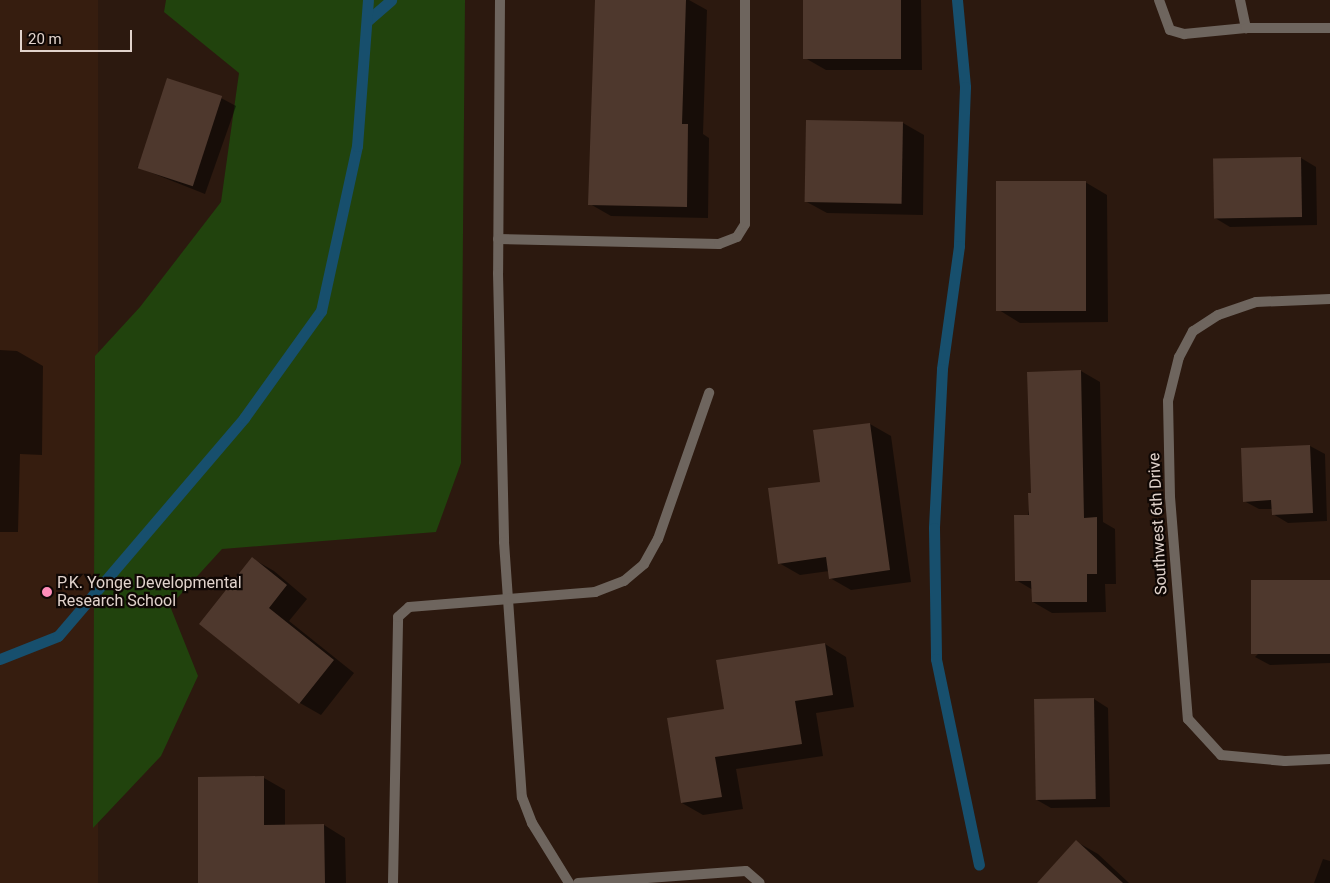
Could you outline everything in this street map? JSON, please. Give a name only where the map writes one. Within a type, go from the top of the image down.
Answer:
[{"type":"street","points":[[500,0],[498,239],[508,601],[522,797],[532,824],[569,883]]},
{"type":"street","points":[[498,239],[719,244],[737,237],[745,224],[744,0]]},
{"type":"street","points":[[1159,0],[1170,30],[1184,34],[1246,28],[1330,28]]},
{"type":"street","points":[[1240,0],[1246,28]]},
{"type":"street","name":"Southwest 6th Drive","points":[[1330,299],[1256,302],[1218,315],[1193,331],[1179,357],[1168,401],[1171,506],[1188,720],[1221,755],[1285,761],[1330,759]]},
{"type":"street","points":[[393,883],[398,617],[409,607],[508,601],[595,592],[624,581],[644,564],[658,538],[709,393]]},
{"type":"street","points":[[578,883],[746,871],[760,883]]},
{"type":"shaded area","name":"P.K. Yonge Developmental Research School","points":[[0,0],[98,0],[98,883],[0,883]]},
{"type":"green space","points":[[166,0],[465,0],[461,463],[436,532],[222,549],[170,606],[198,676],[161,756],[93,828],[95,356],[140,307],[221,202],[239,73],[164,12]]},
{"type":"building","points":[[595,0],[686,0],[682,124],[688,124],[687,207],[588,205]]},
{"type":"building","points":[[803,0],[901,0],[901,59],[803,59]]},
{"type":"building","points":[[167,78],[222,96],[193,186],[138,168]]},
{"type":"building","points":[[806,120],[903,122],[902,204],[805,202]]},
{"type":"building","points":[[1301,157],[1302,217],[1214,219],[1213,159]]},
{"type":"building","points":[[996,181],[1086,181],[1086,311],[996,311]]},
{"type":"building","points":[[1081,370],[1084,518],[1097,517],[1097,574],[1087,574],[1087,602],[1032,602],[1031,581],[1015,581],[1014,515],[1029,515],[1028,493],[1031,493],[1027,372]]},
{"type":"building","points":[[870,423],[890,570],[829,579],[826,557],[778,564],[768,488],[820,482],[813,430]]},
{"type":"building","points":[[1310,445],[1313,513],[1272,515],[1271,500],[1243,502],[1241,448]]},
{"type":"building","points":[[252,557],[287,585],[269,608],[334,660],[299,704],[199,624]]},
{"type":"building","points":[[1251,580],[1330,580],[1330,654],[1251,654]]},
{"type":"building","points":[[825,643],[833,695],[795,701],[802,744],[715,757],[722,797],[681,803],[667,718],[724,709],[716,660]]},
{"type":"building","points":[[1094,698],[1096,799],[1036,800],[1034,699]]},
{"type":"building","points":[[264,776],[264,825],[324,824],[325,883],[198,883],[198,777]]},
{"type":"building","points":[[1076,840],[1123,883],[1037,883]]},
{"type":"waterway","points":[[0,659],[58,636],[244,418],[321,311],[357,146],[368,0]]},
{"type":"waterway","points":[[367,21],[391,0]]},
{"type":"waterway","points":[[957,0],[965,87],[959,246],[942,369],[934,528],[936,659],[979,865]]},
{"type":"place","name":"P.K. Yonge Developmental Research School","points":[[47,592]]}]
